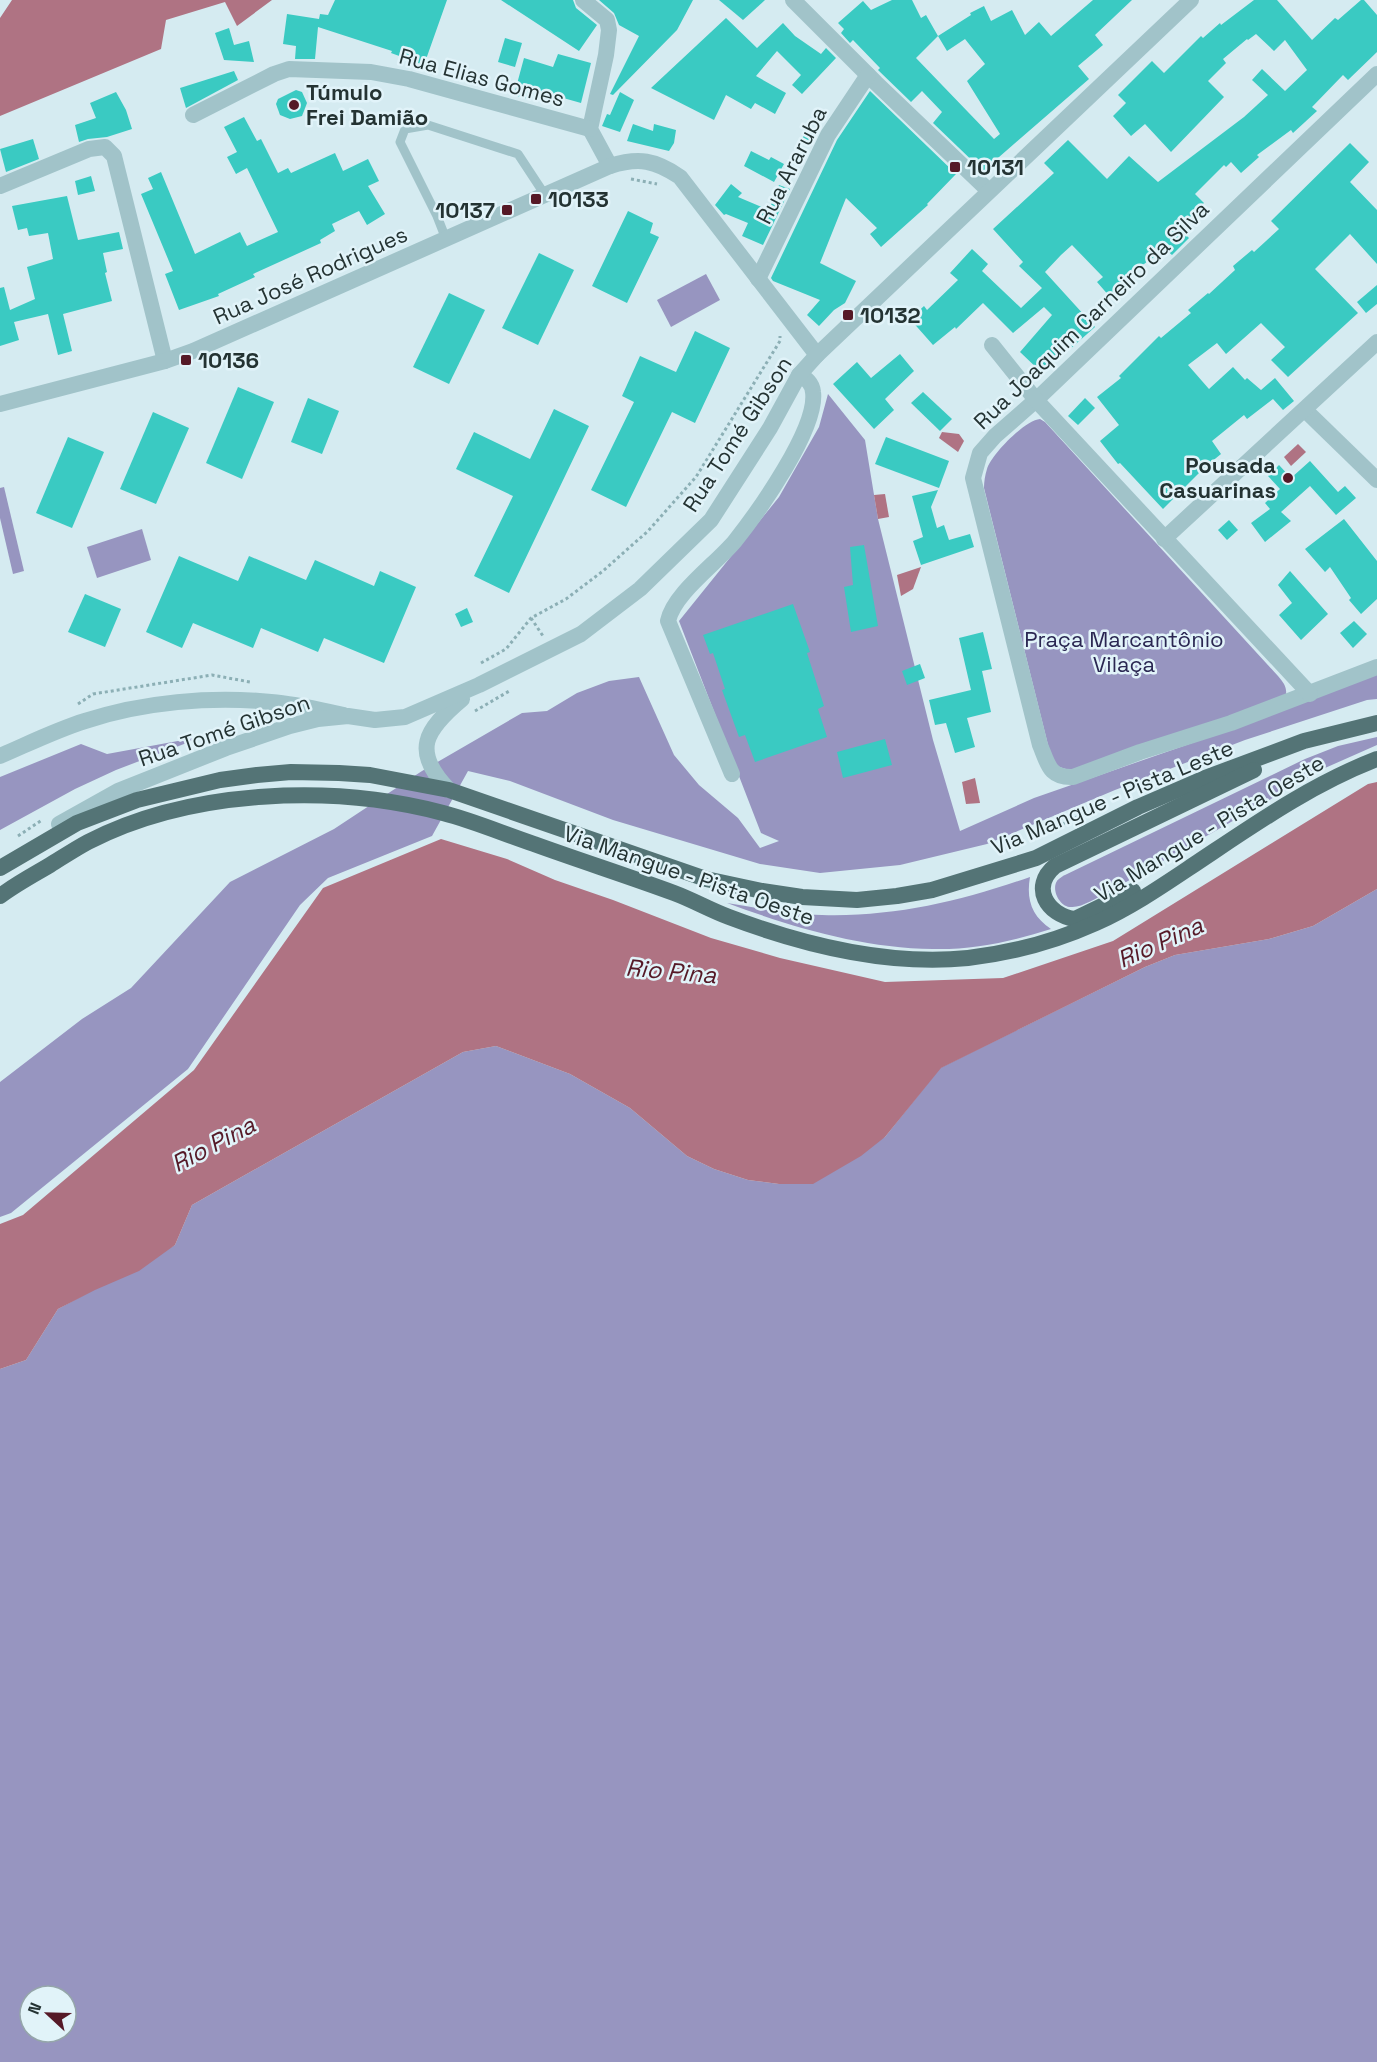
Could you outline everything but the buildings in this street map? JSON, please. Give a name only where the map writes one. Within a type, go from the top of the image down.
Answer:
[{"type":"main road","name":"Via Mangue - Pista Leste","points":[[0,868],[77,823],[137,800],[220,780],[291,772],[339,773],[370,775],[449,790],[706,879],[802,897],[857,900],[897,896],[932,890],[1036,858],[1138,807],[1206,778],[1313,738],[1377,723]]},
{"type":"main road","points":[[1204,858],[1075,919],[1055,912],[1048,905],[1043,889],[1046,876],[1055,866],[1240,777],[1313,738]]},
{"type":"main road","name":"Via Mangue - Pista Oeste","points":[[0,896],[14,885],[90,841],[139,822],[190,807],[255,797],[332,795],[416,807],[468,820],[678,895],[728,917],[775,933],[878,956],[921,959],[966,958],[1029,947],[1097,923],[1152,892],[1302,795],[1342,772],[1377,759]]},
{"type":"street","points":[[583,0],[607,20],[609,30],[590,129],[610,166]]},
{"type":"street","points":[[793,0],[989,191]]},
{"type":"street","name":"Rua Tomé Gibson","points":[[0,868],[58,825],[118,791],[226,748],[290,726],[318,719],[348,716],[375,720],[405,717],[479,685],[581,634],[640,589],[711,520],[770,428],[799,375],[817,355],[1191,0]]},
{"type":"street","name":"Rua Elias Gomes","points":[[193,115],[274,74],[289,69],[371,72],[409,79],[590,129]]},
{"type":"street","name":"Rua Joaquim Carneiro da Silva","points":[[1310,694],[1073,777],[1061,778],[1050,770],[1040,745],[973,478],[980,453],[995,436],[1036,400],[1377,74]]},
{"type":"street","name":"Rua Araruba","points":[[758,279],[828,135],[868,75]]},
{"type":"street","points":[[0,186],[89,149],[105,147],[114,156],[165,361]]},
{"type":"street","name":"Rua José Rodrigues","points":[[0,404],[165,361],[259,323],[610,166],[630,160],[662,164],[680,177],[758,279]]},
{"type":"street","points":[[758,279],[817,355]]},
{"type":"street","points":[[1164,539],[1377,342]]},
{"type":"street","points":[[992,345],[1036,400],[1310,694],[1377,667]]},
{"type":"street","points":[[732,774],[668,621],[671,609],[682,595],[734,543],[760,507],[787,462],[804,430],[812,405],[813,391],[809,381],[799,375]]},
{"type":"street","points":[[1305,410],[1377,480]]},
{"type":"street","name":"Rua Tomé Gibson","points":[[449,790],[438,779],[428,763],[426,748],[430,734],[439,718],[479,685]]},
{"type":"street","points":[[0,756],[85,721],[145,707],[186,702],[223,700],[271,702],[348,716]]},
{"type":"lane","points":[[446,239],[400,142],[405,129],[428,125],[518,154],[545,195]]},
{"type":"path","points":[[631,179],[664,186]]},
{"type":"path","points":[[476,666],[506,649],[531,618],[566,599],[603,571],[648,531],[696,477],[780,341],[780,331]]},
{"type":"path","points":[[531,618],[552,649]]},
{"type":"path","points":[[74,707],[93,694],[212,675],[252,682]]},
{"type":"path","points":[[472,712],[511,690]]},
{"type":"path","points":[[1049,831],[1098,806]]},
{"type":"green space","points":[[706,274],[720,300],[671,327],[657,300]]},
{"type":"green space","points":[[828,394],[865,440],[878,519],[933,740],[960,831],[1034,798],[1195,742],[1377,674],[1377,699],[1367,700],[1245,740],[1115,790],[987,844],[900,865],[820,873],[760,864],[613,820],[510,781],[468,771],[432,836],[328,878],[300,905],[188,1069],[11,1213],[0,1217],[0,1082],[82,1019],[131,988],[230,882],[334,829],[422,771],[522,713],[547,711],[577,693],[609,681],[639,677],[674,755],[699,785],[738,818],[760,848],[779,841],[761,833],[679,621],[779,497],[819,427]]},
{"type":"green space","name":"Praça Marcantônio Vilaça","points":[[1040,419],[1278,676],[1285,687],[1285,699],[1072,771],[1053,765],[984,488],[987,469],[995,455],[1026,425]]},
{"type":"green space","points":[[4,487],[24,571],[13,574],[0,518],[0,488]]},
{"type":"green space","points":[[142,529],[151,560],[97,578],[87,547]]},
{"type":"green space","points":[[205,736],[116,770],[75,789],[0,830],[0,777],[81,744],[107,754]]},
{"type":"green space","points":[[1377,737],[1377,745],[1325,768],[1107,893],[1080,906],[1067,906],[1060,901],[1055,885],[1057,880],[1064,875],[1305,759],[1338,746]]},
{"type":"green space","points":[[1030,877],[1029,893],[1032,907],[1039,919],[1051,929],[1008,941],[963,948],[933,949],[880,945],[802,928],[727,903],[810,915],[876,913],[928,906]]},
{"type":"green space","points":[[1377,889],[1377,2062],[0,2062],[0,1369],[26,1360],[58,1309],[175,1245],[192,1205],[463,1052],[496,1046],[570,1074],[630,1108],[687,1156],[714,1169],[748,1180],[779,1184],[885,1137],[940,1068],[1145,967],[1175,955],[1269,939],[1313,926]]},
{"type":"water","points":[[12,0],[272,0],[237,26],[225,2],[166,20],[161,49],[0,116],[0,18]]},
{"type":"water","points":[[942,432],[959,434],[964,441],[958,452],[939,438]]},
{"type":"water","points":[[1298,444],[1306,452],[1291,466],[1284,457]]},
{"type":"water","points":[[885,494],[889,517],[878,519],[874,495]]},
{"type":"water","points":[[921,567],[913,589],[901,596],[897,575]]},
{"type":"water","points":[[975,778],[980,803],[966,804],[962,782]]},
{"type":"water","name":"Rio Pina","points":[[1377,782],[1377,889],[1313,926],[1269,939],[1175,955],[1145,967],[941,1068],[885,1137],[861,1156],[813,1184],[779,1184],[748,1180],[714,1169],[687,1156],[630,1108],[570,1074],[496,1046],[463,1052],[192,1205],[175,1245],[139,1271],[58,1309],[26,1360],[0,1369],[0,1224],[23,1215],[194,1070],[323,888],[441,839],[507,859],[555,880],[711,938],[780,958],[885,982],[1003,978],[1113,941],[1368,784]]},
{"type":"place","name":"Túmulo Frei Damião","points":[[294,105]]},
{"type":"place","name":"10131","points":[[955,167]]},
{"type":"place","name":"10133","points":[[536,199]]},
{"type":"place","name":"10137","points":[[507,210]]},
{"type":"place","name":"10132","points":[[848,315]]},
{"type":"place","name":"10136","points":[[186,360]]},
{"type":"place","name":"Pousada Casuarinas","points":[[1288,478]]}]
